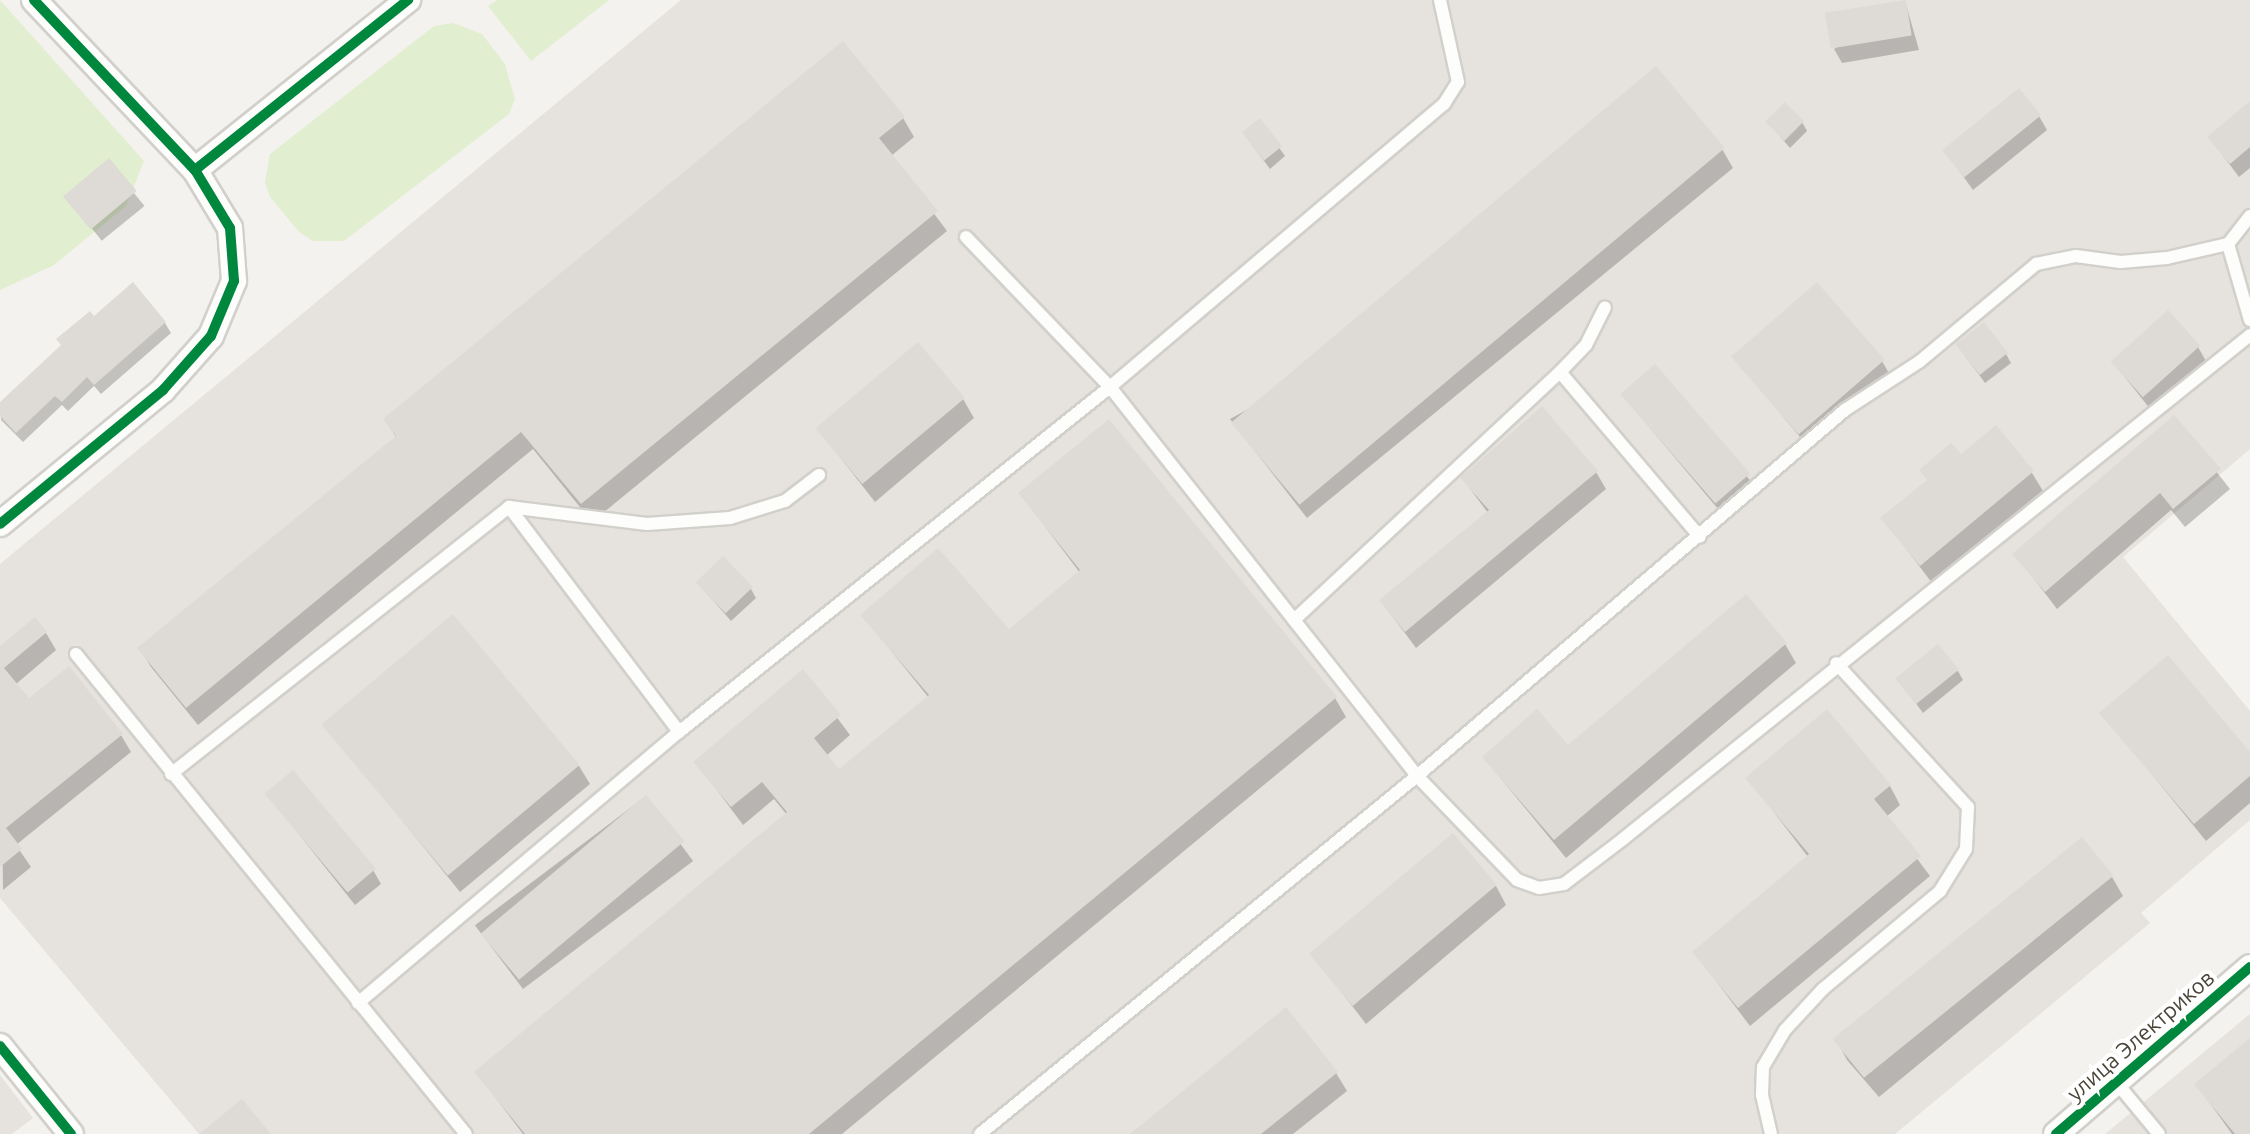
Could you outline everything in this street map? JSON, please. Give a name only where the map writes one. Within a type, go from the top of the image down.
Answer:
[{"type":"street","points":[[0,524],[163,390],[211,336],[234,281],[230,228],[195,170],[34,0]]},
{"type":"street","points":[[195,170],[408,0]]},
{"type":"street","name":"улица Электриков","points":[[2056,1134],[2250,967]]},
{"type":"street","points":[[0,1046],[71,1134]]},
{"type":"lane","points":[[358,1003],[679,732],[1110,387],[1444,104],[1458,82],[1440,0]]},
{"type":"lane","points":[[980,1134],[1417,776],[1845,410],[1919,362],[2036,264],[2076,256],[2121,262],[2167,258],[2228,244],[2250,216]]},
{"type":"lane","points":[[966,237],[1110,387],[1417,776],[1517,880],[1539,888],[1564,884],[1836,663],[2250,335]]},
{"type":"lane","points":[[2228,244],[2250,320]]},
{"type":"lane","points":[[1294,620],[1560,372],[1586,345],[1605,307]]},
{"type":"lane","points":[[1560,372],[1700,537]]},
{"type":"lane","points":[[171,774],[509,507],[647,524],[730,518],[785,501],[819,475]]},
{"type":"lane","points":[[509,507],[679,732]]},
{"type":"lane","points":[[76,654],[466,1134]]},
{"type":"lane","points":[[1771,1134],[1762,1095],[1763,1067],[1785,1030],[1823,989],[1940,891],[1966,849],[1968,807],[1836,663]]},
{"type":"lane","points":[[2116,1082],[2159,1134]]},
{"type":"shaded area","points":[[681,0],[2250,0],[2250,449],[2123,557],[2250,711],[2250,820],[2141,913],[2150,923],[1895,1134],[199,1134],[0,898],[0,564]]},
{"type":"shaded area","points":[[2250,1014],[2250,1134],[2105,1134]]},
{"type":"shaded area","points":[[0,1075],[33,1118],[12,1134],[0,1134]]},
{"type":"green space","points":[[0,0],[144,161],[126,206],[54,265],[0,290]]},
{"type":"green space","points":[[497,0],[609,0],[531,61],[488,6]]},
{"type":"green space","points":[[453,23],[482,34],[505,64],[515,99],[509,114],[344,241],[313,241],[299,232],[270,197],[265,182],[270,154],[434,26]]},
{"type":"building","points":[[1906,0],[1912,36],[1831,48],[1825,13]]},
{"type":"building","points":[[843,41],[905,117],[879,138],[938,211],[581,504],[521,432],[186,708],[137,648],[396,436],[383,419]]},
{"type":"building","points":[[1656,66],[1725,148],[1300,505],[1231,423]]},
{"type":"building","points":[[2019,88],[2041,115],[1964,178],[1942,150]]},
{"type":"building","points":[[2250,101],[2250,147],[2230,164],[2207,137]]},
{"type":"building","points":[[1785,102],[1804,121],[1784,141],[1765,122]]},
{"type":"building","points":[[1260,118],[1282,146],[1264,161],[1242,132]]},
{"type":"building","points":[[109,158],[137,191],[91,230],[63,197]]},
{"type":"building","points":[[133,282],[166,322],[94,385],[87,377],[62,402],[55,396],[16,433],[0,416],[0,402],[61,345],[56,339],[90,311],[94,316]]},
{"type":"building","points":[[1817,282],[1885,360],[1799,435],[1731,357]]},
{"type":"building","points":[[2168,310],[2200,346],[2143,397],[2111,362]]},
{"type":"building","points":[[1984,322],[2008,353],[1980,375],[1956,344]]},
{"type":"building","points":[[918,342],[965,398],[862,484],[815,428]]},
{"type":"building","points":[[1655,364],[1750,473],[1715,504],[1620,394]]},
{"type":"building","points":[[1542,406],[1598,471],[1405,632],[1379,600],[1489,510],[1460,478]]},
{"type":"building","points":[[2174,415],[2221,469],[2173,509],[2160,493],[2045,592],[2012,554]]},
{"type":"building","points":[[1109,419],[1337,697],[809,1134],[525,1134],[474,1072],[787,812],[762,782],[731,807],[693,762],[803,669],[841,715],[814,738],[839,769],[929,695],[860,615],[938,548],[1009,629],[1080,570],[1018,493]]},
{"type":"building","points":[[1996,425],[2034,471],[1920,566],[1880,518],[1927,480],[1919,470],[1951,443],[1961,454]]},
{"type":"building","points":[[723,556],[753,587],[726,613],[696,582]]},
{"type":"building","points":[[1746,594],[1787,643],[1554,840],[1482,757],[1537,709],[1568,745]]},
{"type":"building","points":[[453,614],[580,765],[448,875],[321,725]]},
{"type":"building","points":[[35,617],[47,632],[4,668],[29,698],[69,666],[123,734],[6,828],[22,849],[0,867],[0,646]]},
{"type":"building","points":[[1938,644],[1959,670],[1916,704],[1895,679]]},
{"type":"building","points":[[2168,655],[2250,752],[2250,776],[2194,824],[2099,713]]},
{"type":"building","points":[[1827,709],[1891,785],[1874,799],[1921,856],[1738,1008],[1692,952],[1809,854],[1745,778]]},
{"type":"building","points":[[293,770],[376,869],[348,893],[265,794]]},
{"type":"building","points":[[646,795],[685,841],[519,980],[481,934]]},
{"type":"building","points":[[1453,833],[1497,885],[1353,1006],[1309,954]]},
{"type":"building","points":[[2082,837],[2113,876],[1864,1078],[1833,1039]]},
{"type":"building","points":[[1286,1007],[1338,1072],[1261,1134],[1130,1134]]},
{"type":"building","points":[[2250,1038],[2250,1134],[2235,1134],[2194,1084]]},
{"type":"building","points":[[242,1099],[271,1134],[199,1134]]},
{"type":"cycle path","points":[[34,0],[195,170],[408,0]]},
{"type":"cycle path","points":[[0,524],[163,390],[211,336],[234,281],[230,228],[195,170]]},
{"type":"cycle path","points":[[2056,1134],[2250,967]]},
{"type":"cycle path","points":[[0,1046],[71,1134]]}]
